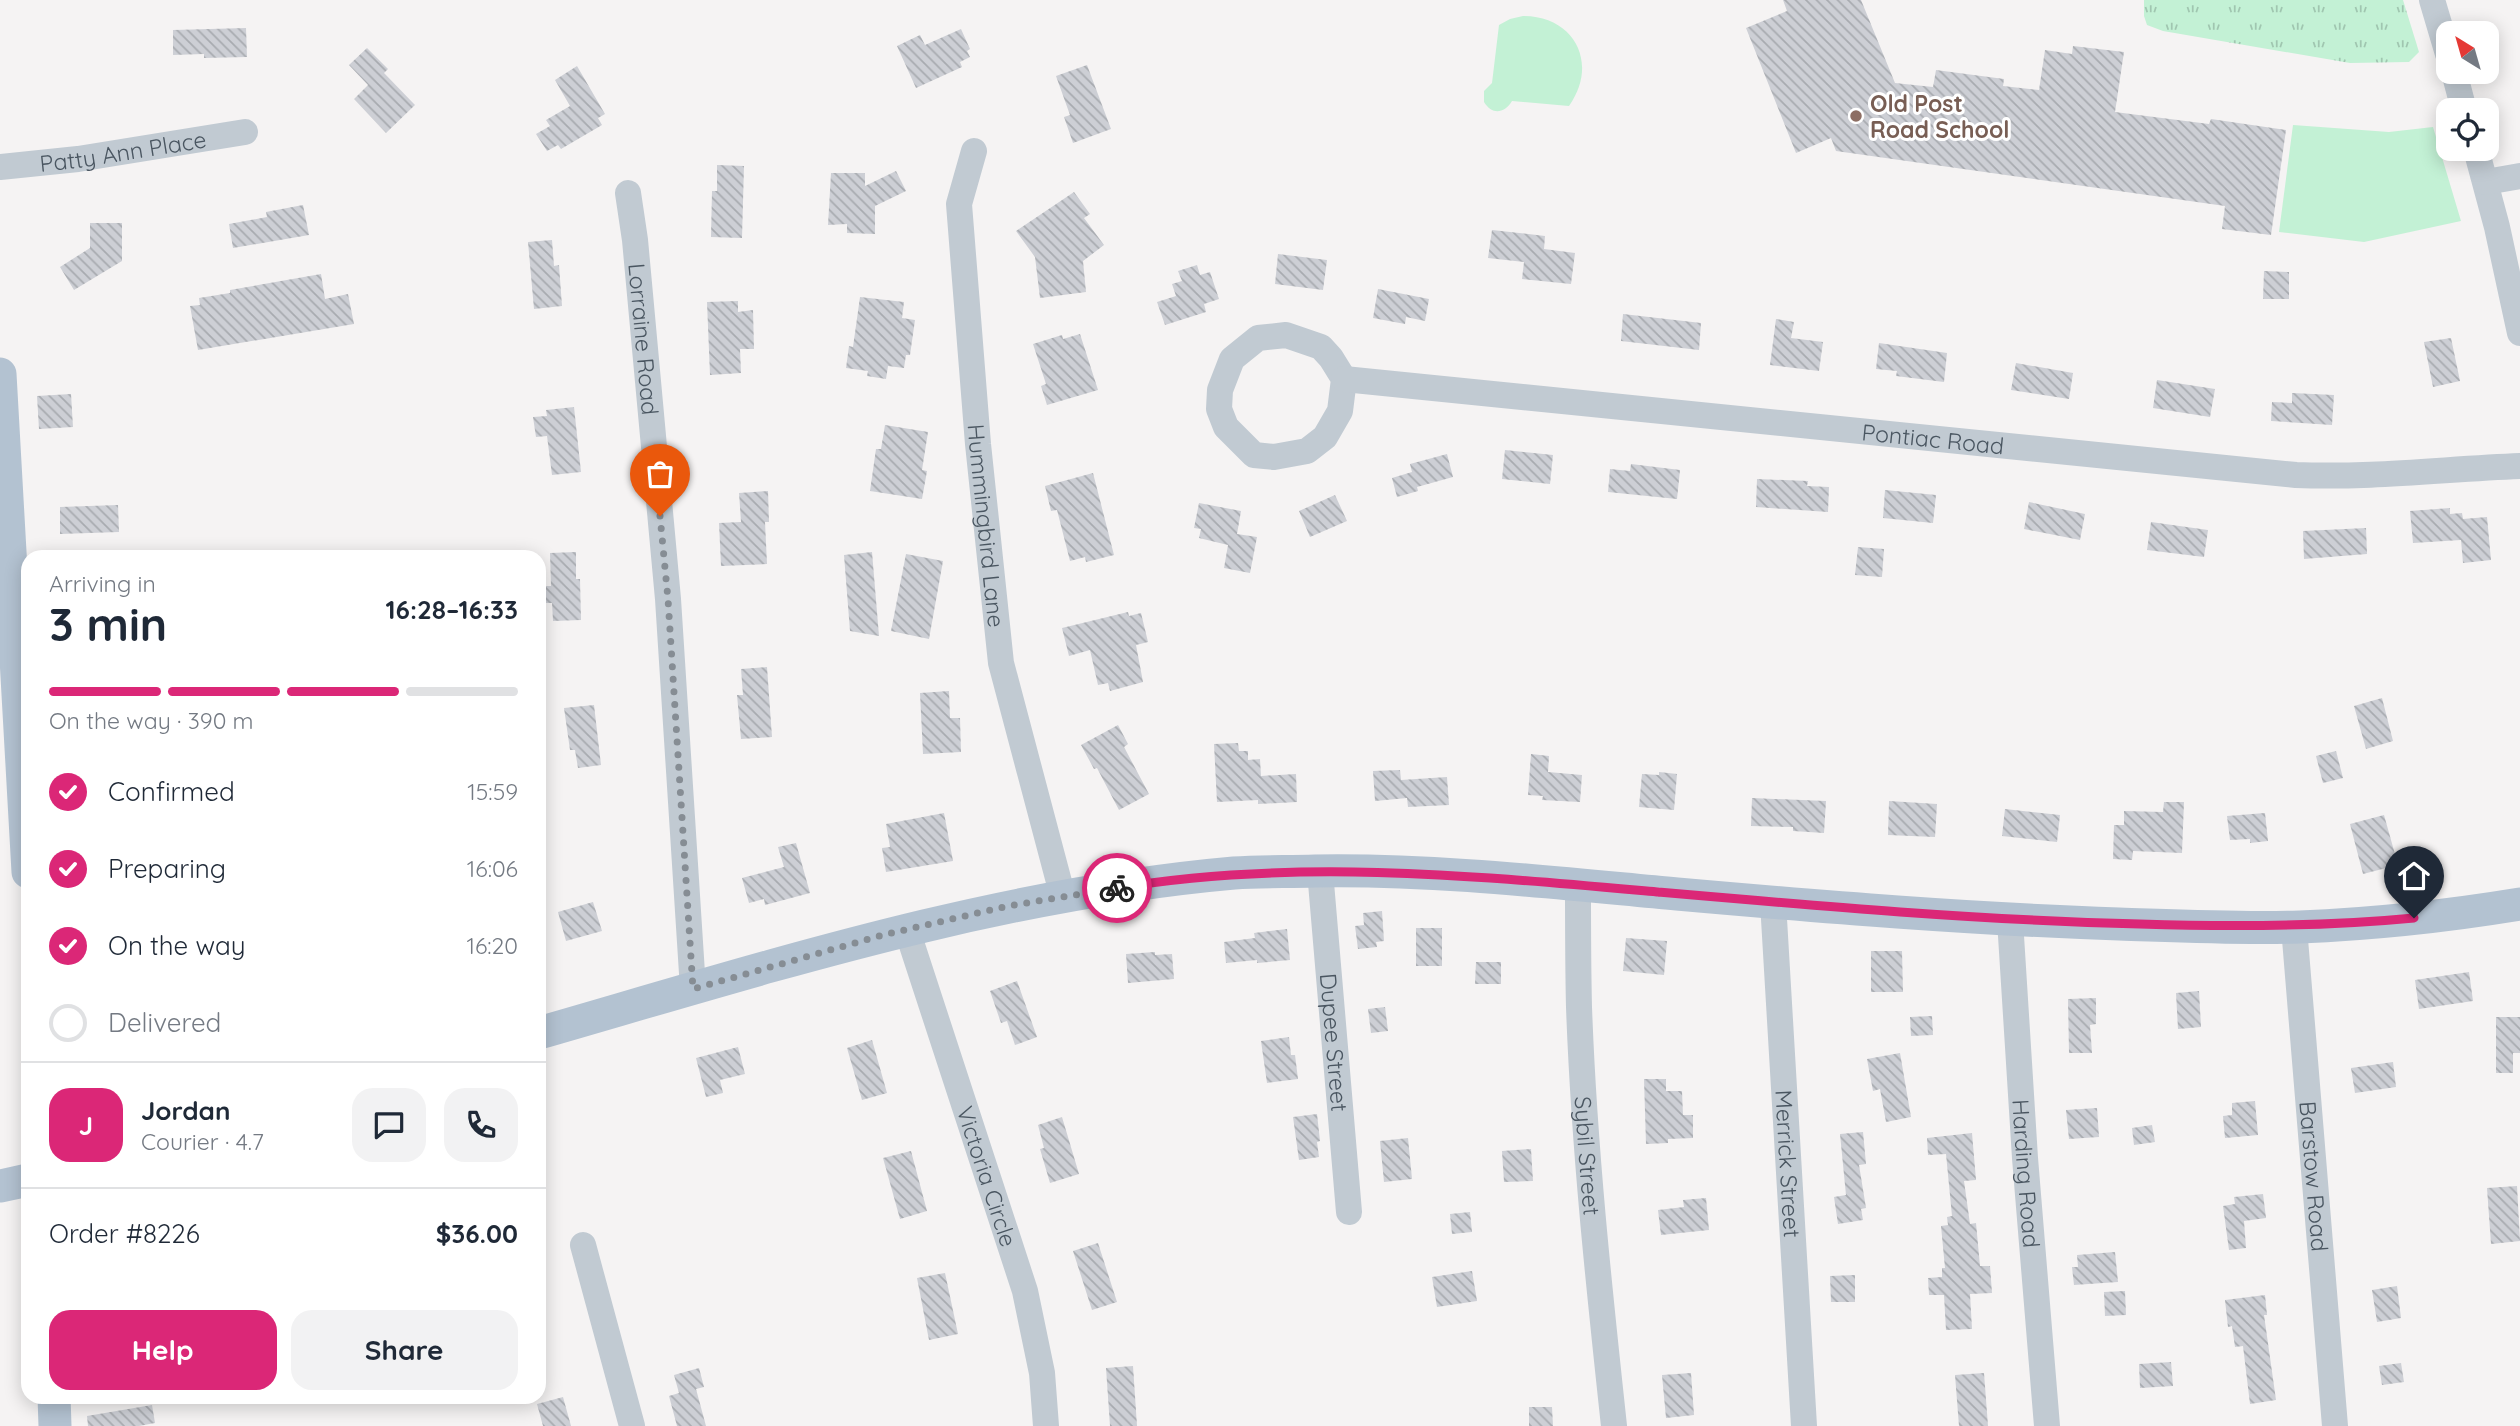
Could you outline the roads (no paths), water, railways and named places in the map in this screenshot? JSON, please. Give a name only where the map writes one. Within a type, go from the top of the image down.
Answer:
[{"type":"main road","points":[[0,374],[21,748]]},
{"type":"main road","points":[[546,1031],[883,935],[1008,906],[1144,883],[1240,873],[1320,871],[1454,875],[2010,920],[2294,927],[2414,918],[2520,904]]},
{"type":"main road","points":[[0,1186],[21,1182]]},
{"type":"main road","points":[[54,1404],[55,1426]]},
{"type":"street","points":[[2432,0],[2438,21]]},
{"type":"street","name":"Patty Ann Place","points":[[0,167],[78,159],[245,132]]},
{"type":"street","name":"Hummingbird Lane","points":[[974,151],[959,204],[978,444],[1001,663],[1063,897]]},
{"type":"street","points":[[2480,161],[2520,333]]},
{"type":"street","points":[[2486,182],[2520,176]]},
{"type":"street","name":"Lorraine Road","points":[[628,193],[635,240],[668,599],[693,989]]},
{"type":"street","points":[[1286,335],[1321,347],[1344,379],[1340,411],[1325,437],[1307,451],[1274,457],[1254,454],[1226,427],[1219,409],[1220,390],[1232,359],[1258,338],[1286,335]]},
{"type":"street","name":"Pontiac Road","points":[[1344,379],[2296,475],[2350,477],[2520,466]]},
{"type":"street","name":"Dupee Street","points":[[1320,871],[1349,1212]]},
{"type":"street","name":"Sybil Street","points":[[1578,885],[1579,1006],[1584,1101],[1614,1426]]},
{"type":"street","name":"Merrick Street","points":[[1773,902],[1804,1426]]},
{"type":"street","name":"Harding Road","points":[[2010,920],[2025,1158],[2047,1426]]},
{"type":"street","name":"Barstow Road","points":[[2294,927],[2335,1426]]},
{"type":"street","name":"Victoria Circle","points":[[907,930],[1025,1292],[1042,1373],[1046,1426]]},
{"type":"street","points":[[583,1245],[632,1426]]},
{"type":"place","name":"Old Post Road School","points":[[1856,116]]}]
